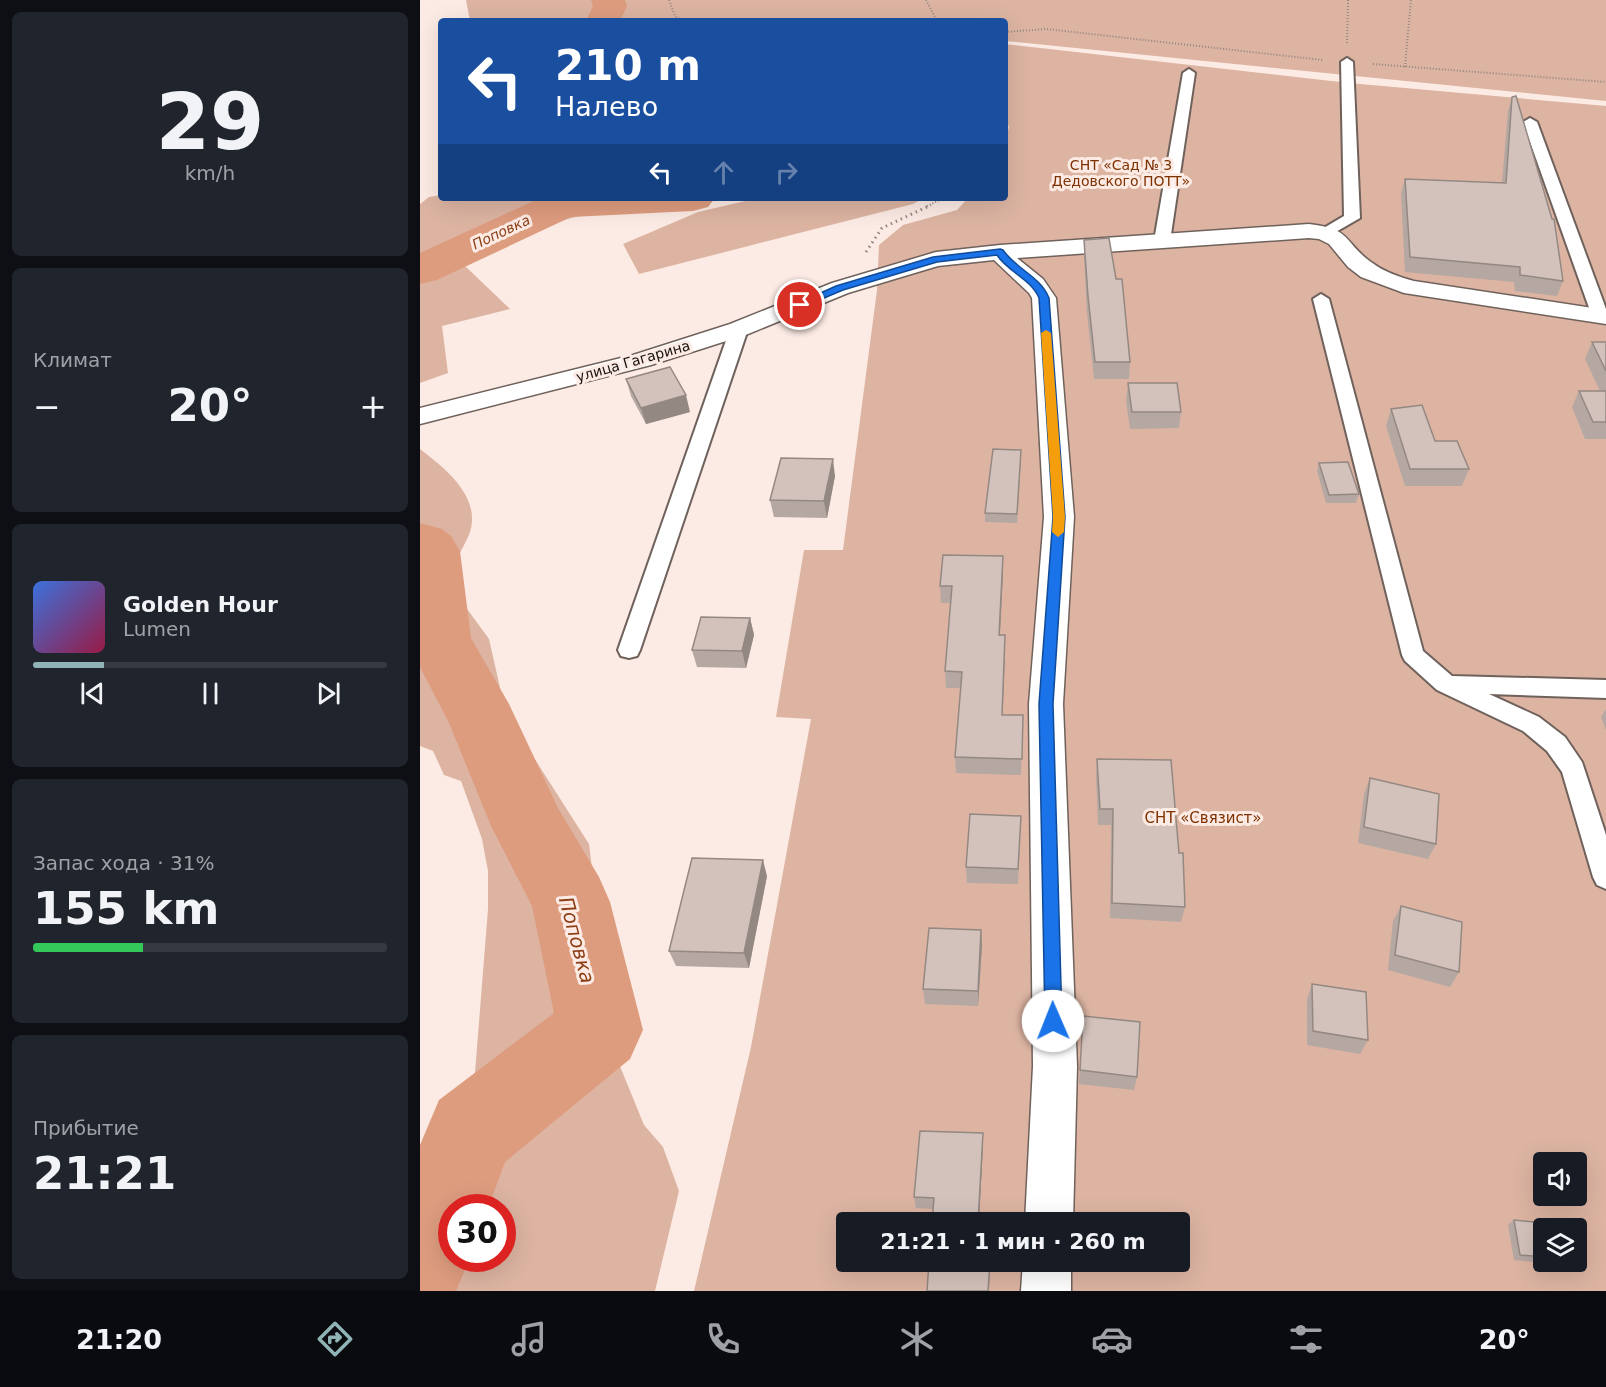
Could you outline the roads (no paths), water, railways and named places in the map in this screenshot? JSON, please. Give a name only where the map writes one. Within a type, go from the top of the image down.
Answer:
[{"type":"street","name":"улица Гагарина","points":[[420,416],[642,360],[739,329],[840,288],[936,259],[1000,252],[1309,231],[1327,232]]},
{"type":"street","points":[[1327,232],[1342,242],[1362,267],[1383,279],[1412,288],[1603,317]]},
{"type":"street","points":[[1000,252],[1007,263],[1040,288],[1044,298],[1059,517],[1046,704],[1054,1066],[1048,1212]]},
{"type":"street","points":[[1046,1291],[1047,1272]]},
{"type":"lane","points":[[1327,232],[1352,218],[1347,62]]},
{"type":"lane","points":[[1162,241],[1189,73]]},
{"type":"lane","points":[[1530,123],[1603,317]]},
{"type":"lane","points":[[1321,299],[1413,656],[1445,684],[1531,724],[1557,744],[1573,769],[1606,877]]},
{"type":"lane","points":[[629,650],[739,329]]},
{"type":"lane","points":[[1445,684],[1606,689]]},
{"type":"waterway","name":"Поповка","points":[[604,18],[610,6],[608,0]]},
{"type":"waterway","name":"Поповка","points":[[420,270],[563,204],[628,201]]},
{"type":"waterway","name":"Поповка","points":[[420,544],[429,551],[438,639],[484,723],[529,826],[571,902],[600,1030],[471,1132],[420,1261]]},
{"type":"park label","name":"СНТ «Сад № 3 Дедовского ПОТТ»","points":[[1121,174]]},
{"type":"park label","name":"СНТ «Связист»","points":[[1203,818]]}]
